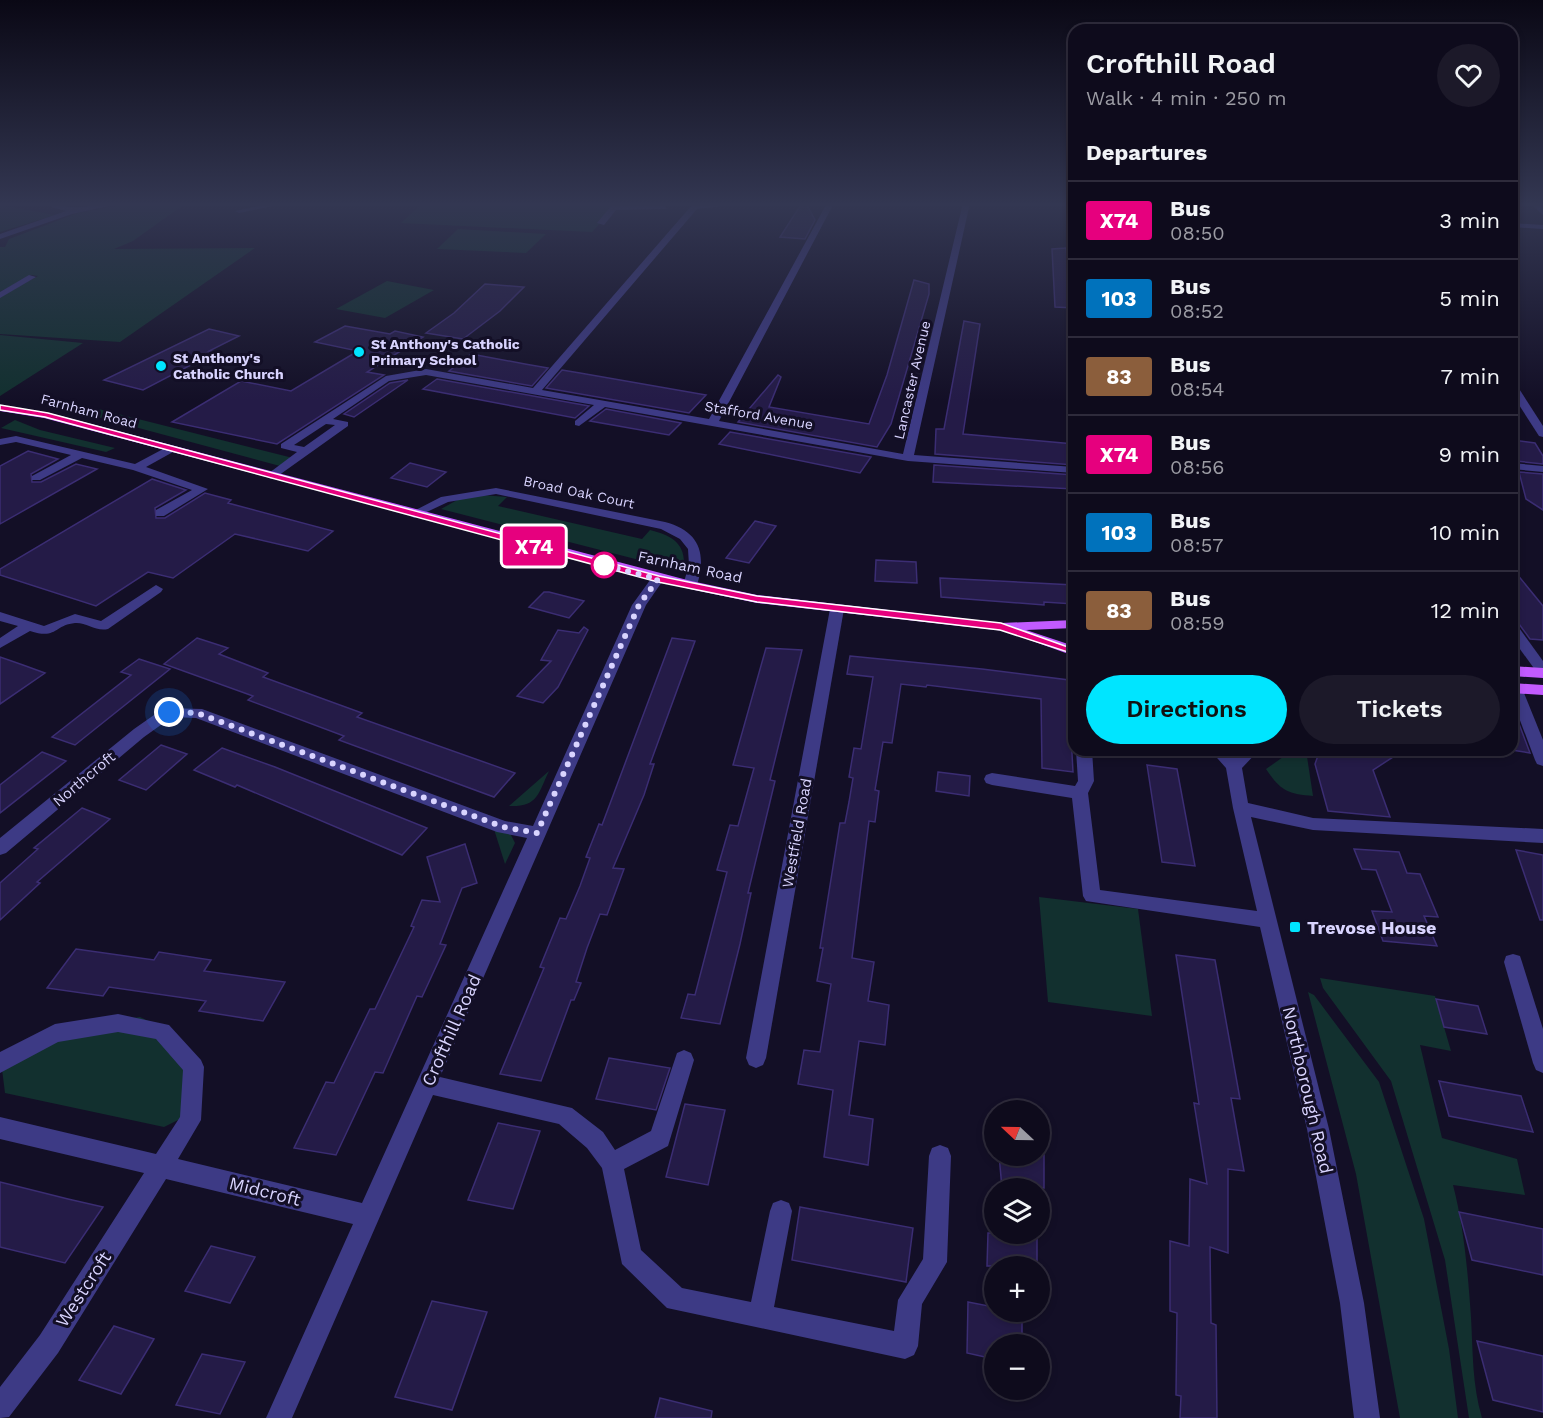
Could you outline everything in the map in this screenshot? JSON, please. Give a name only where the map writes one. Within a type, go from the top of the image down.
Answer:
[{"type":"main road","name":"Farnham Road","points":[[0,408],[45,415],[658,579],[757,599],[837,609],[1001,627],[1068,624]]},
{"type":"main road","name":"Farnham Road","points":[[1001,627],[1068,649]]},
{"type":"main road","points":[[1518,670],[1543,672]]},
{"type":"main road","points":[[1518,688],[1543,690]]},
{"type":"street","points":[[536,392],[639,269]]},
{"type":"street","points":[[713,422],[795,269]]},
{"type":"street","name":"Lancaster Avenue","points":[[908,458],[952,269]]},
{"type":"street","points":[[0,295],[32,277]]},
{"type":"street","name":"Stafford Avenue","points":[[305,451],[285,446],[386,379],[426,372],[908,458],[1068,470]]},
{"type":"street","points":[[1518,395],[1543,434]]},
{"type":"street","points":[[579,423],[603,403]]},
{"type":"street","points":[[271,476],[344,424],[324,420]]},
{"type":"street","points":[[0,441],[16,439],[137,468],[202,489],[160,513]]},
{"type":"street","points":[[137,468],[169,450]]},
{"type":"street","points":[[36,478],[80,455]]},
{"type":"street","points":[[1518,467],[1543,469]]},
{"type":"street","name":"Broad Oak Court","points":[[414,514],[454,496],[496,491],[659,525],[684,537],[695,551],[698,564],[690,585]]},
{"type":"street","name":"Crofthill Road","points":[[279,1418],[639,605],[658,579]]},
{"type":"street","points":[[0,616],[45,631],[75,618],[104,626],[156,589]]},
{"type":"street","name":"Westfield Road","points":[[756,1058],[837,609]]},
{"type":"street","points":[[0,644],[28,626]]},
{"type":"street","points":[[1518,637],[1543,672]]},
{"type":"street","points":[[1518,700],[1543,760]]},
{"type":"street","name":"Northcroft","points":[[0,848],[139,733],[169,712],[197,713],[503,827],[537,833]]},
{"type":"street","points":[[1084,756],[1086,781],[1080,793],[1092,896],[1268,920]]},
{"type":"street","points":[[1224,756],[1234,766],[1245,756]]},
{"type":"street","name":"Northborough Road","points":[[1234,766],[1241,808],[1318,1129],[1352,1303],[1367,1418]]},
{"type":"street","points":[[992,779],[1080,793]]},
{"type":"street","points":[[1241,808],[1313,824],[1543,836]]},
{"type":"street","points":[[1513,962],[1543,1063]]},
{"type":"street","points":[[0,1063],[55,1033],[118,1023],[162,1030],[194,1067],[190,1120],[162,1166]]},
{"type":"street","points":[[612,1164],[660,1138],[684,1060]]},
{"type":"street","points":[[427,1084],[564,1115],[595,1140],[612,1164],[630,1256],[676,1299],[905,1346],[910,1300],[935,1262],[939,1156]]},
{"type":"street","name":"Midcroft","points":[[0,1128],[368,1216]]},
{"type":"street","name":"Westcroft","points":[[0,1408],[49,1344],[162,1166]]},
{"type":"street","points":[[760,1317],[781,1211]]},
{"type":"green space","points":[[0,269],[225,269],[120,342],[0,334],[0,297],[38,276],[31,275],[0,292]]},
{"type":"green space","points":[[387,281],[434,290],[385,318],[336,309]]},
{"type":"green space","points":[[0,335],[83,343],[0,396]]},
{"type":"green space","points":[[55,398],[293,458],[280,466],[53,405]]},
{"type":"green space","points":[[15,420],[40,430],[115,448],[106,452],[1,428]]},
{"type":"green space","points":[[482,495],[507,497],[498,506],[642,539],[650,530],[657,532],[670,537],[679,545],[684,557],[684,565],[678,570],[441,509],[459,499]]},
{"type":"green space","points":[[1284,756],[1307,756],[1313,796],[1285,790],[1266,769]]},
{"type":"green space","points":[[549,771],[536,798],[526,804],[509,806]]},
{"type":"green space","points":[[492,823],[509,831],[515,843],[505,864]]},
{"type":"green space","points":[[1039,897],[1138,909],[1152,1016],[1048,1002]]},
{"type":"green space","points":[[1320,978],[1435,996],[1451,1051],[1420,1045],[1442,1138],[1517,1159],[1525,1195],[1453,1185],[1465,1251],[1475,1380],[1482,1418],[1469,1418],[1445,1260],[1391,1081],[1323,988]]},
{"type":"green space","points":[[1308,992],[1314,995],[1379,1082],[1424,1219],[1449,1349],[1458,1418],[1400,1418],[1356,1174]]},
{"type":"green space","points":[[140,1017],[172,1032],[191,1060],[182,1118],[164,1127],[5,1093],[2,1069],[73,1027]]},
{"type":"building","points":[[1053,269],[1068,269],[1068,308],[1055,307]]},
{"type":"building","points":[[914,280],[929,284],[929,294],[891,424],[877,447],[738,422],[778,375],[781,377],[769,407],[869,424],[887,375]]},
{"type":"building","points":[[485,284],[524,287],[500,311],[463,339],[426,333],[454,313]]},
{"type":"building","points":[[964,321],[980,324],[963,434],[1068,443],[1068,465],[935,454],[936,429],[944,429]]},
{"type":"building","points":[[345,326],[390,334],[395,331],[423,337],[367,372],[384,375],[277,444],[172,422],[241,381],[291,391],[358,351],[315,342]]},
{"type":"building","name":"St Anthony's Catholic Church","points":[[209,329],[239,336],[209,351],[216,352],[143,390],[104,380]]},
{"type":"building","points":[[471,354],[548,368],[532,386],[449,371]]},
{"type":"building","points":[[562,370],[706,395],[689,413],[546,388]]},
{"type":"building","points":[[437,379],[589,406],[575,418],[423,389]]},
{"type":"building","points":[[408,380],[354,417],[344,414],[390,383]]},
{"type":"building","points":[[606,409],[681,423],[669,435],[590,421]]},
{"type":"building","points":[[730,432],[871,457],[860,473],[719,444]]},
{"type":"building","points":[[1518,441],[1535,443],[1543,456],[1543,464],[1518,461]]},
{"type":"building","points":[[28,451],[58,459],[31,474],[32,482],[41,482],[76,464],[97,469],[0,524],[0,466]]},
{"type":"building","points":[[410,463],[446,472],[427,487],[391,478]]},
{"type":"building","points":[[934,465],[1068,475],[1068,489],[933,482]]},
{"type":"building","points":[[1519,472],[1543,474],[1543,510],[1526,499]]},
{"type":"building","points":[[152,479],[186,490],[155,508],[156,518],[165,518],[205,493],[231,500],[228,503],[333,531],[308,551],[235,534],[173,578],[148,572],[96,606],[0,575],[0,569]]},
{"type":"building","points":[[755,521],[776,526],[749,563],[726,558]]},
{"type":"building","points":[[876,560],[916,562],[917,583],[875,581]]},
{"type":"building","points":[[1518,575],[1543,606],[1543,640],[1530,639],[1519,624]]},
{"type":"building","points":[[940,578],[1068,585],[1068,604],[1044,602],[1044,605],[941,597]]},
{"type":"building","points":[[544,592],[584,601],[569,618],[529,607]]},
{"type":"building","points":[[584,627],[588,630],[558,687],[543,703],[517,696],[551,661],[541,660],[558,630],[579,633]]},
{"type":"building","points":[[197,638],[228,648],[219,654],[268,673],[263,677],[362,713],[357,717],[515,773],[494,797],[339,740],[344,736],[248,700],[253,696],[164,664]]},
{"type":"building","points":[[672,638],[695,641],[650,764],[654,764],[644,795],[613,868],[624,869],[607,915],[600,914],[587,948],[576,982],[581,983],[574,1000],[571,1000],[541,1081],[500,1074],[544,968],[540,967],[560,918],[566,919],[580,886],[590,858],[586,857],[599,824],[602,825]]},
{"type":"building","points":[[766,648],[802,650],[770,780],[775,781],[748,893],[751,893],[740,944],[720,1024],[681,1018],[688,994],[695,995],[727,872],[717,870],[730,825],[738,826],[754,768],[733,765]]},
{"type":"building","points":[[850,656],[1068,680],[1068,756],[1072,756],[1073,772],[1042,768],[1041,699],[901,684],[892,743],[883,742],[875,790],[879,791],[875,822],[869,821],[852,958],[874,962],[868,1001],[889,1005],[885,1045],[859,1041],[849,1115],[873,1119],[868,1165],[824,1157],[833,1090],[798,1084],[804,1050],[820,1052],[831,984],[817,981],[823,948],[820,948],[840,823],[845,823],[849,802],[853,778],[849,777],[854,748],[861,749],[873,677],[847,674]]},
{"type":"building","points":[[0,657],[23,665],[45,673],[0,704]]},
{"type":"building","points":[[139,659],[170,669],[75,745],[52,737],[131,675],[121,672]]},
{"type":"building","points":[[1518,721],[1530,753],[1518,751]]},
{"type":"building","points":[[161,745],[187,754],[146,790],[119,780]]},
{"type":"building","points":[[222,748],[427,828],[402,855],[237,785],[235,787],[194,770]]},
{"type":"building","points":[[42,752],[66,761],[0,813],[0,785]]},
{"type":"building","points":[[1318,756],[1395,756],[1373,770],[1390,817],[1328,811],[1315,764]]},
{"type":"building","points":[[1147,765],[1177,769],[1195,866],[1162,862]]},
{"type":"building","points":[[938,772],[970,776],[969,796],[936,791]]},
{"type":"building","points":[[82,808],[110,819],[37,882],[40,883],[0,920],[0,883],[38,849],[34,848]]},
{"type":"building","points":[[465,844],[477,883],[462,888],[440,944],[446,945],[422,997],[417,996],[383,1073],[375,1072],[336,1155],[294,1148],[326,1082],[334,1083],[370,1009],[375,1009],[414,927],[411,926],[422,900],[440,902],[427,857]]},
{"type":"building","points":[[1354,849],[1399,852],[1407,873],[1420,874],[1438,917],[1424,916],[1437,946],[1383,941],[1372,911],[1392,912],[1376,870],[1362,869]]},
{"type":"building","points":[[1516,850],[1543,855],[1543,920],[1540,920]]},
{"type":"building","points":[[76,949],[154,960],[159,952],[211,960],[204,971],[285,982],[263,1021],[199,1011],[206,1001],[109,987],[103,996],[47,988]]},
{"type":"building","points":[[1176,955],[1215,960],[1240,1099],[1231,1098],[1244,1171],[1228,1169],[1228,1253],[1210,1247],[1211,1323],[1216,1325],[1217,1418],[1180,1418],[1181,1396],[1176,1395],[1177,1313],[1170,1311],[1170,1241],[1189,1246],[1190,1179],[1207,1184],[1194,1103],[1199,1104]]},
{"type":"building","points":[[1436,999],[1478,1006],[1487,1034],[1444,1027]]},
{"type":"building","points":[[609,1058],[670,1068],[656,1110],[596,1099]]},
{"type":"building","points":[[1439,1081],[1521,1096],[1533,1132],[1449,1116]]},
{"type":"building","points":[[685,1104],[725,1110],[708,1185],[666,1177]]},
{"type":"building","points":[[498,1123],[540,1131],[513,1209],[468,1200]]},
{"type":"building","points":[[1000,1166],[1044,1166],[1044,1178],[1001,1178]]},
{"type":"building","points":[[0,1182],[103,1207],[65,1263],[0,1247]]},
{"type":"building","points":[[800,1207],[913,1228],[906,1282],[792,1260]]},
{"type":"building","points":[[1459,1212],[1543,1229],[1543,1275],[1472,1260]]},
{"type":"building","points":[[988,1244],[1037,1244],[1037,1256],[987,1256]]},
{"type":"building","points":[[211,1246],[255,1257],[230,1303],[185,1291]]},
{"type":"building","points":[[432,1301],[487,1312],[452,1410],[395,1397]]},
{"type":"building","points":[[968,1302],[984,1305],[984,1322],[1022,1322],[1022,1334],[984,1334],[984,1357],[967,1353]]},
{"type":"building","points":[[114,1326],[154,1339],[121,1394],[79,1380]]},
{"type":"building","points":[[1477,1341],[1543,1356],[1543,1412],[1493,1400]]},
{"type":"building","points":[[202,1354],[245,1362],[220,1414],[176,1405]]},
{"type":"building","points":[[660,1398],[712,1411],[711,1418],[655,1418]]},
{"type":"bus line","name":"X74","points":[[0,408],[45,415],[658,579],[757,599],[1001,627],[1068,649]]},
{"type":"place","name":"St Anthony's Catholic Primary School","points":[[359,352]]},
{"type":"place","name":"St Anthony's Catholic Church","points":[[161,366]]},
{"type":"place","name":"Trevose House","points":[[1295,927]]},
{"type":"route","points":[[169,712],[197,713],[503,827],[537,833],[639,605],[658,579],[604,565]]}]
